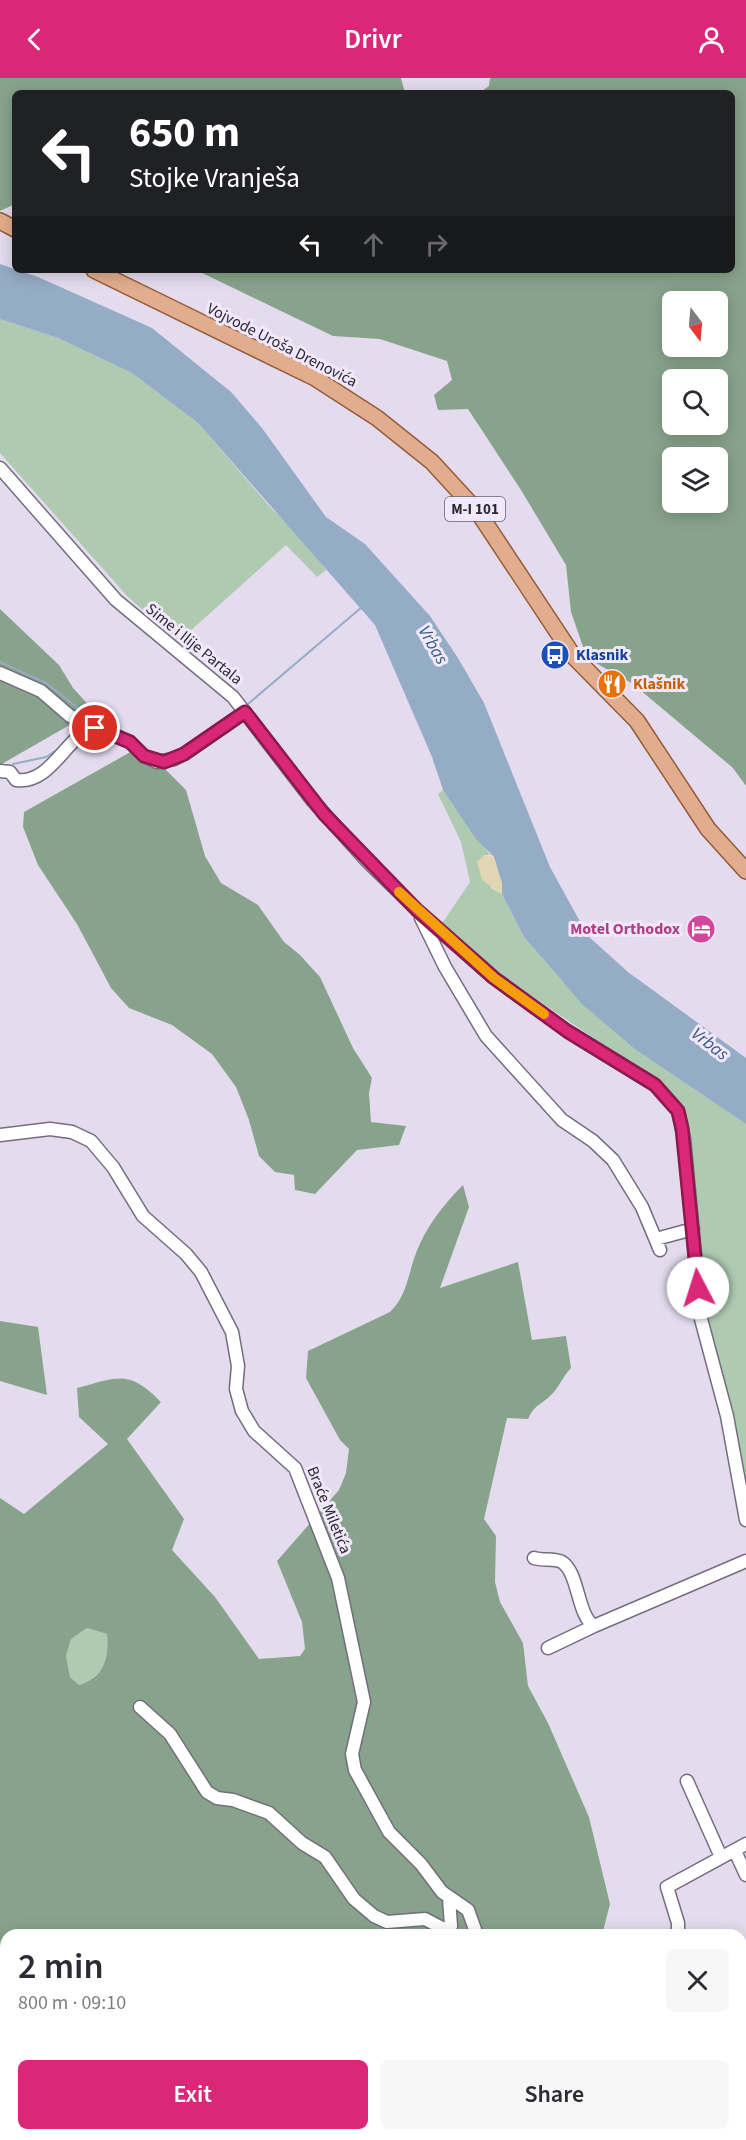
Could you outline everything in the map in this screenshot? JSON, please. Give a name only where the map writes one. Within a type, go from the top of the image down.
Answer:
[{"type":"main road","name":"Vojvode Uroša Drenovića","points":[[100,273],[315,378],[377,417],[438,468],[478,512],[573,657],[637,721],[708,829],[746,871]]},
{"type":"street","name":"Sime i Ilije Partala","points":[[0,468],[116,600],[142,624],[220,684],[245,712],[324,814],[418,911],[494,978],[567,1031],[655,1085],[678,1111],[682,1128],[701,1319],[727,1416],[746,1520]]},
{"type":"street","points":[[0,673],[41,691],[70,716],[130,742],[144,756],[164,762],[184,754],[245,712]]},
{"type":"street","points":[[0,771],[10,772],[16,780],[33,776],[61,757],[81,733],[95,728]]},
{"type":"street","points":[[418,911],[445,967],[486,1036],[562,1120],[593,1141],[613,1160],[642,1207],[658,1245],[693,1229]]},
{"type":"street","name":"Braće Miletića","points":[[0,1135],[50,1129],[72,1132],[91,1141],[113,1167],[143,1216],[186,1254],[201,1272],[232,1332],[238,1366],[236,1389],[242,1411],[254,1431],[295,1468],[338,1578],[364,1702],[352,1754],[356,1770],[389,1832],[449,1898],[468,1910],[475,1929]]},
{"type":"street","points":[[534,1558],[562,1563],[569,1570],[586,1615],[594,1626]]},
{"type":"street","points":[[548,1648],[746,1561]]},
{"type":"street","points":[[140,1707],[170,1734],[207,1792],[217,1798],[233,1800],[269,1813],[302,1843],[325,1857],[354,1899],[374,1916],[387,1922],[425,1919],[444,1929],[451,1926],[449,1898]]},
{"type":"street","points":[[687,1781],[721,1857]]},
{"type":"street","points":[[678,1929],[667,1887],[741,1848],[746,1875]]},
{"type":"green space","points":[[0,78],[401,78],[404,90],[12,90],[12,205],[0,211]]},
{"type":"green space","points":[[490,78],[746,78],[746,786],[733,768],[633,684],[587,658],[571,612],[566,565],[521,490],[468,409],[438,410],[434,395],[452,380],[447,361],[380,339],[333,336],[202,273],[735,273],[735,90],[483,90],[489,86]]},
{"type":"green space","points":[[0,319],[58,338],[132,373],[198,423],[270,507],[298,534],[326,570],[317,577],[286,545],[179,641],[128,597],[0,453]]},
{"type":"green space","points":[[0,609],[59,665],[73,688],[94,711],[0,765]]},
{"type":"green space","points":[[134,750],[163,767],[186,790],[205,856],[221,883],[258,905],[284,942],[300,955],[320,977],[353,1048],[372,1078],[369,1093],[371,1122],[406,1126],[399,1145],[357,1150],[315,1194],[295,1190],[294,1175],[275,1172],[259,1156],[249,1120],[236,1087],[212,1054],[172,1025],[129,1008],[111,988],[77,924],[38,865],[23,827],[24,812]]},
{"type":"green space","points":[[443,790],[490,855],[484,855],[491,888],[502,894],[524,937],[560,979],[636,1050],[746,1124],[746,1520],[701,1319],[677,1102],[661,1084],[495,971],[441,925],[470,882],[461,842],[438,794]]},
{"type":"green space","points":[[463,1185],[469,1207],[440,1288],[518,1262],[532,1340],[566,1336],[571,1368],[556,1389],[535,1408],[528,1419],[507,1418],[484,1519],[496,1536],[495,1582],[500,1602],[523,1643],[528,1686],[548,1723],[589,1817],[610,1904],[604,1929],[0,1929],[0,1498],[24,1514],[108,1444],[79,1417],[77,1388],[113,1379],[131,1380],[140,1384],[161,1402],[127,1439],[184,1519],[172,1550],[215,1597],[259,1659],[300,1656],[305,1649],[302,1622],[277,1561],[339,1490],[346,1473],[349,1449],[340,1440],[306,1378],[308,1351],[390,1312],[396,1306],[404,1292],[416,1253],[442,1208]],"holes":[[[87,1628],[107,1634],[107,1651],[103,1666],[94,1677],[79,1685],[70,1677],[66,1656],[71,1639]]]},
{"type":"green space","points":[[0,1321],[38,1327],[47,1395],[0,1381]]},
{"type":"green space","points":[[87,1628],[107,1634],[107,1651],[99,1672],[79,1685],[70,1677],[66,1656],[71,1639]]},
{"type":"sand","points":[[484,855],[494,857],[502,883],[502,894],[482,880],[477,862]]},
{"type":"water","name":"Vrbas","points":[[0,264],[12,268],[12,273],[26,273],[38,277],[152,328],[231,392],[262,428],[326,517],[365,544],[430,616],[458,658],[484,703],[550,867],[588,936],[628,972],[746,1058],[746,1124],[636,1050],[582,1004],[524,937],[502,894],[502,883],[494,857],[476,839],[443,790],[432,757],[375,625],[198,423],[132,373],[58,338],[0,319]]},
{"type":"waterway","points":[[248,704],[362,607]]},
{"type":"waterway","points":[[0,662],[46,683],[92,719]]},
{"type":"waterway","points":[[13,764],[46,757],[58,749]]},
{"type":"slow traffic","points":[[399,892],[494,978],[544,1014]]},
{"type":"place","name":"Klasnik","points":[[555,655]]},
{"type":"place","name":"Klašnik","points":[[612,684]]},
{"type":"place","name":"Motel Orthodox","points":[[701,929]]},
{"type":"route","points":[[95,728],[130,742],[144,756],[157,762],[164,762],[184,754],[245,712],[291,775],[324,814],[367,861],[418,911],[494,978],[567,1031],[662,1090],[678,1111],[682,1128],[698,1288]]}]
